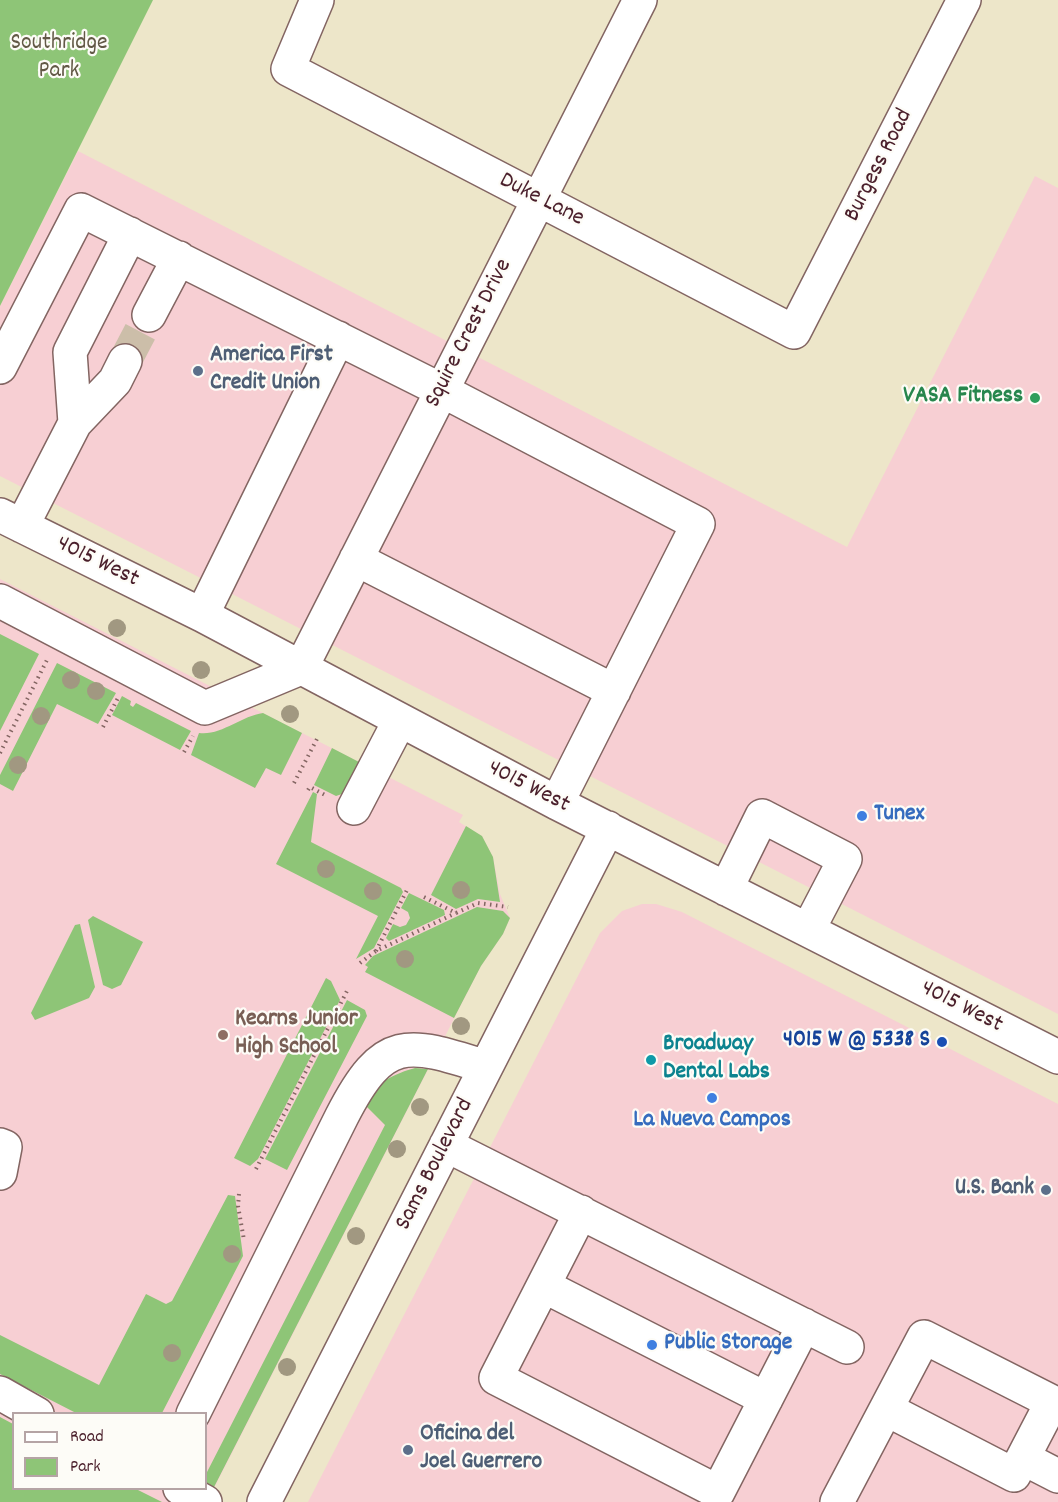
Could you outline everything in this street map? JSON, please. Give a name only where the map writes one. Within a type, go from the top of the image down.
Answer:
[{"type":"street","name":"Duke Lane","points":[[317,0],[288,69],[794,332]]},
{"type":"street","name":"Squire Crest Drive","points":[[301,668],[640,0]]},
{"type":"street","name":"Burgess Road","points":[[794,332],[964,0]]},
{"type":"street","points":[[0,367],[81,210],[441,390],[698,524],[557,803]]},
{"type":"street","points":[[75,423],[70,352],[130,234]]},
{"type":"street","points":[[149,315],[178,258]]},
{"type":"street","points":[[202,615],[338,338]]},
{"type":"street","points":[[11,521],[75,423],[115,381],[125,361]]},
{"type":"street","name":"4015 West","points":[[11,521],[202,615],[557,803],[1058,1057]]},
{"type":"street","points":[[356,560],[614,691]]},
{"type":"street","points":[[0,601],[205,708],[301,668]]},
{"type":"street","points":[[342,803],[400,720]]},
{"type":"street","points":[[726,889],[762,816],[845,859],[808,930]]},
{"type":"street","name":"Sams Boulevard","points":[[264,1502],[608,828]]},
{"type":"street","points":[[194,1412],[347,1106],[367,1071],[398,1050],[413,1048],[429,1049],[486,1067]]},
{"type":"street","points":[[0,1145],[4,1147],[0,1173]]},
{"type":"street","points":[[446,1145],[847,1347]]},
{"type":"street","points":[[581,1212],[496,1378],[718,1492],[804,1325]]},
{"type":"street","points":[[544,1286],[766,1399]]},
{"type":"street","points":[[837,1502],[886,1409],[924,1337],[1055,1398],[1014,1475],[886,1409]]},
{"type":"street","points":[[0,1393],[35,1412]]},
{"type":"street","points":[[1023,1458],[1056,1471]]},
{"type":"street","points":[[184,1490],[205,1502]]},
{"type":"path","points":[[0,753],[50,654]]},
{"type":"path","points":[[103,727],[122,690]]},
{"type":"path","points":[[184,752],[198,728]]},
{"type":"path","points":[[294,783],[318,737]]},
{"type":"path","points":[[308,790],[309,787],[342,803]]},
{"type":"path","points":[[376,951],[408,888]]},
{"type":"path","points":[[424,897],[456,913]]},
{"type":"path","points":[[360,963],[376,951],[478,903],[508,907]]},
{"type":"path","points":[[256,1169],[261,1164],[348,993]]},
{"type":"path","points":[[239,1194],[238,1206],[245,1250]]},
{"type":"path","points":[[238,1206],[245,1204]]},
{"type":"shaded area","points":[[78,151],[847,547],[1035,176],[1058,188],[1058,1014],[0,476],[0,306]]},
{"type":"shaded area","name":"Kearns Junior High School","points":[[0,579],[463,815],[459,822],[482,836],[493,857],[500,894],[510,918],[503,934],[481,966],[207,1502],[0,1502]]},
{"type":"shaded area","points":[[642,904],[656,904],[682,912],[1058,1104],[1058,1502],[308,1502],[600,933],[622,911]]},
{"type":"green space","name":"Southridge Park","points":[[0,0],[153,0],[0,306]]},
{"type":"green space","points":[[0,634],[39,654],[0,731]]},
{"type":"green space","points":[[57,663],[116,693],[98,724],[57,704],[13,791],[0,784],[0,775]]},
{"type":"green space","points":[[122,696],[131,701],[130,705],[133,707],[136,703],[191,731],[180,750],[112,715]]},
{"type":"green space","points":[[263,713],[302,733],[281,775],[266,768],[255,788],[191,755],[199,733],[215,732]]},
{"type":"green space","points":[[332,748],[359,762],[342,794],[336,796],[314,785]]},
{"type":"green space","points":[[313,792],[317,794],[311,842],[401,888],[403,892],[374,948],[356,959],[378,916],[276,864]]},
{"type":"green space","points":[[466,826],[482,836],[493,857],[500,902],[478,899],[456,909],[431,895]]},
{"type":"green space","points":[[409,893],[444,910],[445,915],[389,941],[386,938],[393,924],[400,927],[406,925],[410,918],[408,912],[401,908]]},
{"type":"green space","points":[[477,907],[503,911],[510,918],[503,934],[481,966],[454,1018],[365,972],[368,967],[365,965],[373,956]]},
{"type":"green space","points":[[93,916],[143,942],[121,985],[112,989],[103,985],[88,920]]},
{"type":"green space","points":[[80,924],[95,987],[89,998],[35,1020],[31,1013],[75,925]]},
{"type":"green space","points":[[326,978],[331,981],[340,1000],[258,1159],[250,1166],[234,1158]]},
{"type":"green space","points":[[347,1000],[365,1010],[367,1016],[287,1170],[265,1159]]},
{"type":"green space","points":[[415,1068],[428,1069],[212,1491],[207,1488],[207,1472],[385,1125],[367,1107],[367,1100],[376,1087],[400,1073]]},
{"type":"green space","points":[[228,1195],[235,1196],[243,1256],[163,1412],[74,1412],[0,1374],[0,1335],[99,1385],[146,1294],[166,1304],[172,1301]]},
{"type":"green space","points":[[0,1417],[12,1423],[12,1490],[138,1490],[162,1502],[0,1502]]},
{"type":"tunnel","points":[[125,361],[149,315]]},
{"type":"place","name":"America First Credit Union","points":[[198,371]]},
{"type":"place","name":"VASA Fitness","points":[[1035,398]]},
{"type":"place","name":"Tunex","points":[[862,816]]},
{"type":"place","name":"Kearns Junior High School","points":[[223,1035]]},
{"type":"place","name":"4015 W @ 5338 S","points":[[942,1042]]},
{"type":"place","name":"Broadway Dental Labs","points":[[651,1060]]},
{"type":"place","name":"La Nueva Campos","points":[[712,1098]]},
{"type":"place","name":"U.S. Bank","points":[[1046,1190]]},
{"type":"place","name":"Public Storage","points":[[652,1345]]},
{"type":"place","name":"Oficina del Joel Guerrero","points":[[408,1450]]}]
